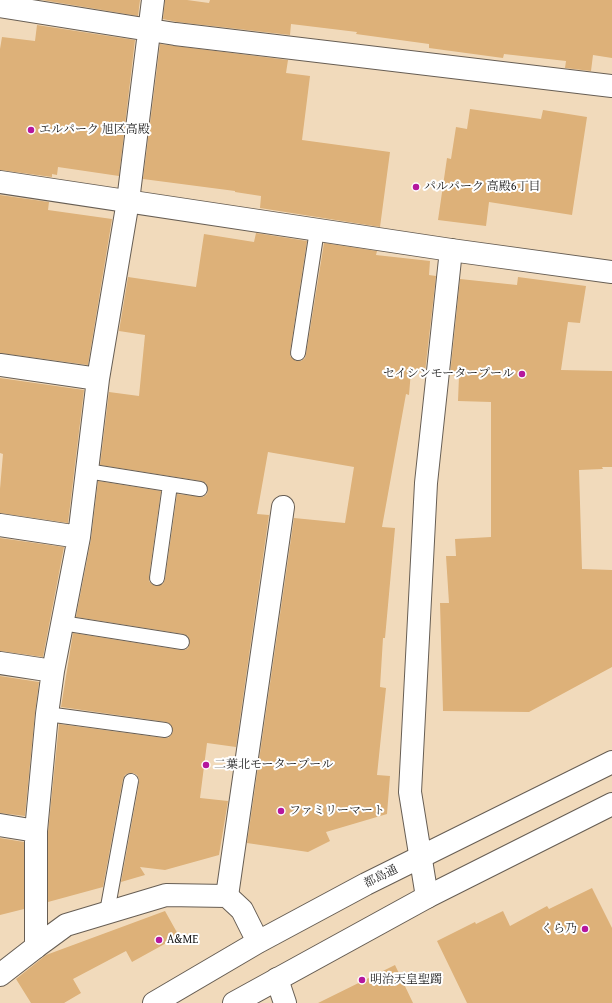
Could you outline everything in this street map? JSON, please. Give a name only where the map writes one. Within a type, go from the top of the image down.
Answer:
[{"type":"street","points":[[36,947],[36,831],[47,714],[53,671],[79,536],[98,379],[128,201],[153,0]]},
{"type":"street","points":[[0,6],[149,30],[612,86]]},
{"type":"street","points":[[0,182],[451,250],[612,272]]},
{"type":"street","points":[[427,897],[410,792],[426,483],[451,250]]},
{"type":"street","points":[[0,365],[98,379]]},
{"type":"street","points":[[227,896],[283,507]]},
{"type":"street","points":[[0,525],[79,536]]},
{"type":"street","points":[[0,664],[53,671]]},
{"type":"street","name":"都島通","points":[[154,1003],[258,942],[366,884],[612,762]]},
{"type":"street","points":[[234,1003],[427,897],[612,804]]},
{"type":"street","points":[[0,825],[36,831]]},
{"type":"street","points":[[0,975],[66,925],[166,895],[227,896],[242,910],[258,942]]},
{"type":"street","points":[[277,979],[285,1003]]},
{"type":"lane","points":[[298,353],[317,230]]},
{"type":"lane","points":[[87,471],[200,489]]},
{"type":"lane","points":[[157,578],[170,485]]},
{"type":"lane","points":[[62,623],[182,642]]},
{"type":"lane","points":[[47,714],[166,730]]},
{"type":"lane","points":[[108,912],[131,781]]},
{"type":"building","points":[[42,0],[140,0],[138,16]]},
{"type":"building","points":[[165,0],[187,0],[209,3],[210,0],[612,0],[612,58],[593,55],[591,71],[565,68],[566,61],[504,54],[503,58],[429,48],[429,44],[356,34],[357,32],[291,24],[290,35],[177,22],[163,19]]},
{"type":"building","points":[[37,25],[135,40],[119,176],[58,167],[57,175],[52,174],[52,177],[0,170],[0,49],[2,37],[35,41]]},
{"type":"building","points":[[160,44],[288,60],[286,73],[310,76],[302,140],[390,152],[380,227],[260,208],[261,196],[235,191],[143,179]]},
{"type":"building","points":[[470,109],[541,119],[543,110],[587,117],[572,215],[489,202],[486,226],[438,220],[447,158],[451,159],[456,127],[467,129]]},
{"type":"building","points":[[0,195],[49,202],[48,210],[112,219],[88,365],[0,353]]},
{"type":"building","points":[[256,233],[307,241],[290,352],[290,356],[296,361],[301,361],[305,358],[306,354],[324,243],[377,251],[376,255],[430,261],[429,275],[436,276],[425,372],[411,371],[409,395],[406,394],[382,527],[395,528],[385,638],[383,638],[380,687],[386,688],[377,775],[390,776],[387,814],[326,832],[330,841],[308,852],[247,843],[294,518],[345,523],[354,467],[268,452],[257,514],[269,515],[236,747],[207,743],[200,798],[228,801],[219,855],[165,870],[140,867],[145,875],[121,882],[139,783],[137,775],[129,773],[125,775],[123,779],[103,887],[48,902],[48,832],[59,724],[164,738],[168,738],[173,731],[170,724],[166,722],[61,707],[73,633],[181,650],[188,648],[190,643],[188,636],[183,634],[76,617],[91,539],[98,481],[161,491],[149,577],[149,581],[156,586],[163,584],[165,579],[177,494],[203,497],[207,494],[208,490],[206,483],[201,481],[100,465],[109,392],[139,396],[145,335],[119,331],[128,277],[196,287],[204,234],[254,242]]},
{"type":"building","points":[[518,277],[586,286],[580,323],[568,322],[561,370],[612,371],[612,467],[579,470],[582,569],[612,570],[612,667],[529,712],[443,711],[440,603],[449,603],[446,556],[456,556],[455,539],[491,537],[491,402],[458,401],[459,376],[450,375],[460,279],[517,285]]},
{"type":"building","points":[[0,378],[84,390],[68,523],[0,513],[0,489],[3,454],[0,453]]},
{"type":"building","points":[[0,538],[64,547],[43,657],[0,651]]},
{"type":"building","points":[[0,676],[39,682],[25,816],[0,813]]},
{"type":"building","points":[[0,838],[24,842],[24,909],[0,915]]},
{"type":"building","points":[[592,888],[612,928],[612,1003],[467,1003],[437,941],[475,922],[476,924],[503,911],[510,926],[547,906],[549,909]]},
{"type":"building","points":[[165,911],[179,936],[132,962],[126,951],[73,979],[81,993],[64,1003],[31,1003],[16,979],[46,955]]},
{"type":"building","points":[[395,965],[413,1003],[318,1003]]},
{"type":"place","name":"エルパーク 旭区高殿","points":[[31,130]]},
{"type":"place","name":"パルパーク 高殿6丁目","points":[[416,187]]},
{"type":"place","name":"セイシンモータープール","points":[[522,374]]},
{"type":"place","name":"二葉北モータープール","points":[[206,765]]},
{"type":"place","name":"ファミリーマート","points":[[281,811]]},
{"type":"place","name":"くら乃","points":[[585,929]]},
{"type":"place","name":"A&ME","points":[[159,940]]},
{"type":"place","name":"明治天皇聖躅","points":[[362,980]]}]
